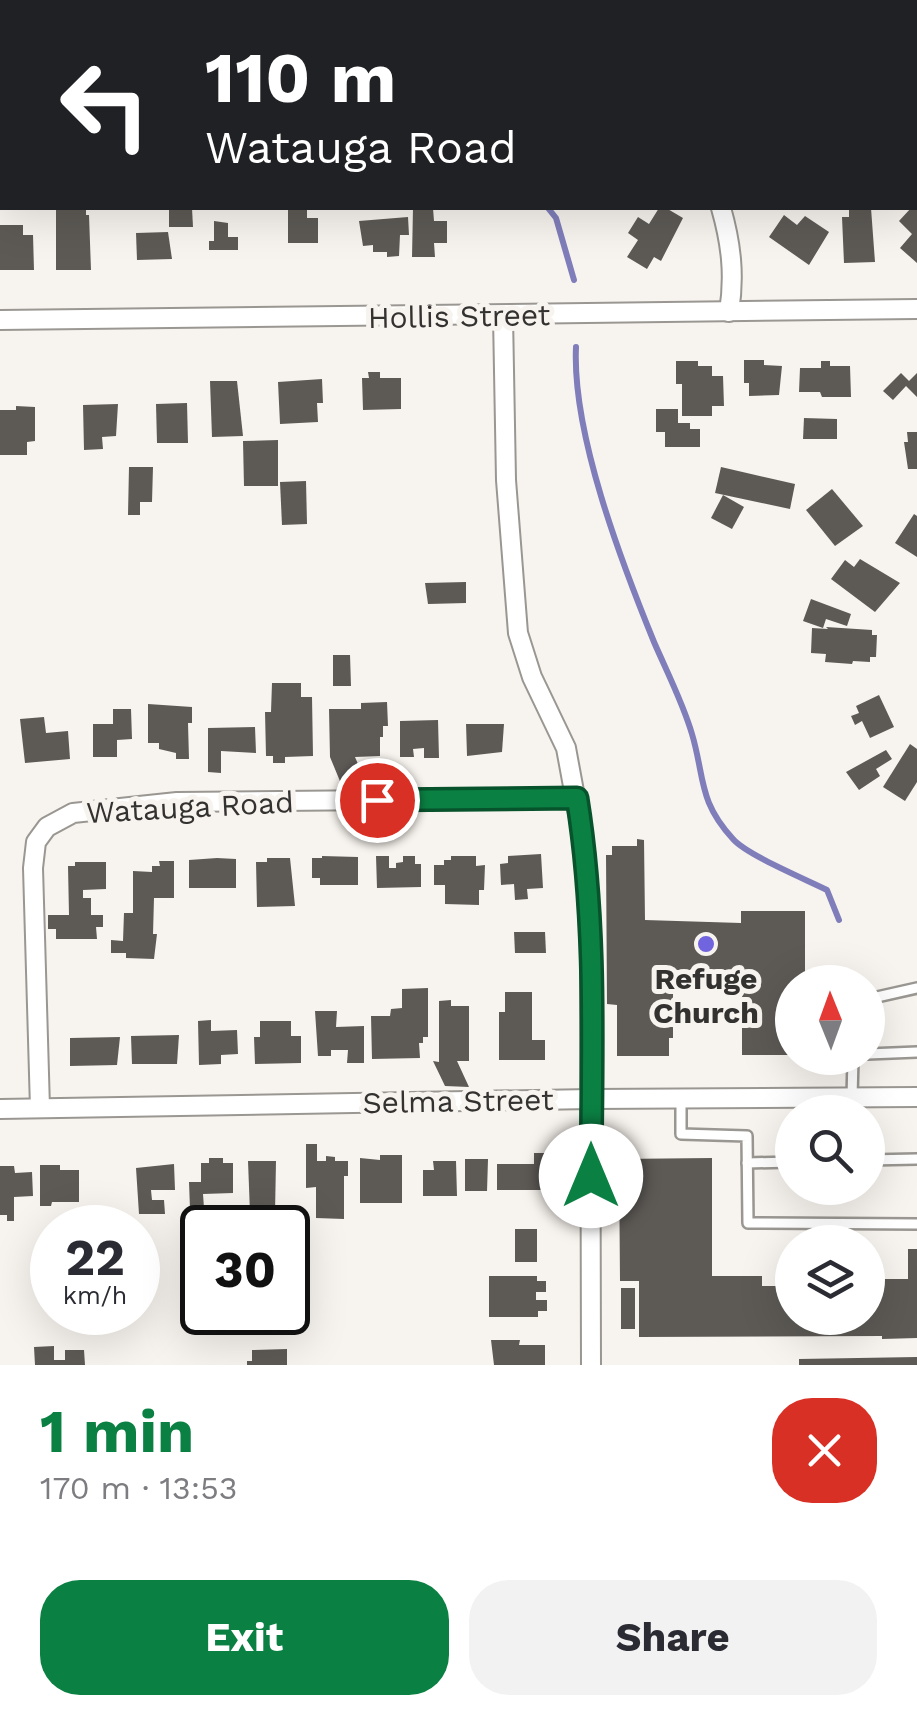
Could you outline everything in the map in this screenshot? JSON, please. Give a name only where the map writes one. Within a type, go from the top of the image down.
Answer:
[{"type":"street","points":[[723,210],[730,238],[734,283],[729,312]]},
{"type":"street","name":"Hollis Street","points":[[0,320],[917,308]]},
{"type":"street","points":[[503,316],[506,480],[518,633],[532,677],[566,748],[586,870],[591,1365]]},
{"type":"street","name":"Watauga Road","points":[[40,1108],[32,868],[36,842],[46,826],[73,813],[177,802],[577,798]]},
{"type":"street","name":"Selma Street","points":[[885,1097],[917,1097]]},
{"type":"street","name":"Selma Street","points":[[0,1109],[775,1098]]},
{"type":"lane","points":[[885,995],[917,988]]},
{"type":"lane","points":[[885,1053],[917,1052]]},
{"type":"lane","points":[[681,1098],[681,1134],[746,1136],[748,1224],[917,1224]]},
{"type":"lane","points":[[885,1160],[917,1159]]},
{"type":"lane","points":[[747,1164],[775,1163]]},
{"type":"building","points":[[56,210],[86,210],[91,270],[56,270]]},
{"type":"building","points":[[169,210],[192,210],[193,227],[169,227]]},
{"type":"building","points":[[288,210],[307,210],[307,218],[318,218],[318,243],[288,243]]},
{"type":"building","points":[[413,210],[433,210],[434,221],[447,221],[447,243],[434,243],[435,257],[412,257]]},
{"type":"building","points":[[658,210],[669,210],[683,218],[661,261],[654,257],[647,269],[627,257],[638,240],[628,233],[638,217],[649,224]]},
{"type":"building","points":[[849,210],[871,210],[875,262],[844,263],[842,217],[849,217]]},
{"type":"building","points":[[909,210],[917,210],[917,263],[900,248],[912,234],[899,221]]},
{"type":"building","points":[[784,215],[797,225],[805,216],[829,232],[809,265],[769,237]]},
{"type":"building","points":[[408,217],[409,235],[400,235],[399,256],[387,257],[387,252],[373,252],[373,245],[363,246],[359,221]]},
{"type":"building","points":[[214,221],[228,223],[228,237],[238,237],[238,250],[209,250],[209,241],[214,241]]},
{"type":"building","points":[[0,225],[23,225],[23,235],[33,235],[34,270],[0,270]]},
{"type":"building","points":[[168,232],[172,259],[137,260],[136,233]]},
{"type":"building","points":[[744,360],[764,360],[764,365],[782,366],[779,395],[749,396],[749,383],[744,383]]},
{"type":"building","points":[[676,361],[698,361],[698,366],[712,366],[712,376],[723,376],[724,406],[712,406],[712,416],[682,416],[682,384],[676,384]]},
{"type":"building","points":[[821,361],[830,361],[830,366],[850,366],[851,397],[799,392],[800,368],[821,368]]},
{"type":"building","points":[[368,372],[380,372],[380,378],[401,378],[401,409],[363,410],[362,378],[369,378]]},
{"type":"building","points":[[901,373],[909,381],[917,373],[917,397],[906,386],[893,400],[883,391]]},
{"type":"building","points":[[322,379],[323,403],[317,403],[318,422],[280,424],[278,382]]},
{"type":"building","points":[[210,381],[237,381],[243,436],[212,437]]},
{"type":"building","points":[[187,403],[188,443],[157,443],[156,404]]},
{"type":"building","points":[[118,404],[116,436],[102,437],[103,449],[84,450],[83,405]]},
{"type":"building","points":[[16,406],[35,407],[35,441],[27,442],[27,455],[0,455],[0,410],[16,410]]},
{"type":"building","points":[[656,409],[678,409],[678,423],[690,423],[690,429],[700,429],[700,447],[665,447],[665,432],[656,432]]},
{"type":"building","points":[[804,418],[837,419],[837,439],[803,439]]},
{"type":"building","points":[[907,432],[917,432],[917,469],[908,469],[904,442],[908,442]]},
{"type":"building","points":[[278,440],[278,486],[244,486],[243,441]]},
{"type":"building","points":[[129,467],[153,467],[152,502],[140,502],[140,515],[128,515]]},
{"type":"building","points":[[721,467],[795,484],[790,509],[715,493]]},
{"type":"building","points":[[306,481],[307,524],[282,525],[280,482]]},
{"type":"building","points":[[832,489],[863,526],[835,546],[806,510]]},
{"type":"building","points":[[723,495],[744,507],[732,529],[711,518]]},
{"type":"building","points":[[914,514],[917,516],[917,557],[895,543]]},
{"type":"building","points":[[860,559],[900,583],[875,612],[831,579],[845,560],[854,567]]},
{"type":"building","points":[[466,582],[466,603],[428,604],[425,583]]},
{"type":"building","points":[[811,599],[851,614],[847,626],[826,619],[823,628],[803,621]]},
{"type":"building","points":[[812,628],[872,630],[872,635],[877,635],[876,657],[870,657],[870,662],[852,664],[825,662],[826,654],[811,653]]},
{"type":"building","points":[[333,655],[350,655],[351,686],[333,686]]},
{"type":"building","points":[[272,683],[301,683],[301,697],[312,697],[313,756],[285,757],[285,763],[273,763],[273,756],[266,756],[265,712],[271,712]]},
{"type":"building","points":[[879,695],[894,727],[870,738],[862,721],[855,725],[851,716],[859,713],[856,706]]},
{"type":"building","points":[[387,702],[388,726],[383,726],[380,737],[380,756],[355,757],[367,785],[342,786],[330,757],[329,709],[361,709],[361,703]]},
{"type":"building","points":[[148,704],[192,707],[192,723],[188,723],[189,759],[176,759],[176,753],[159,749],[159,743],[148,743]]},
{"type":"building","points":[[113,709],[131,709],[132,739],[117,740],[117,757],[93,757],[93,724],[113,724]]},
{"type":"building","points":[[44,717],[46,733],[68,731],[70,759],[25,763],[20,719]]},
{"type":"building","points":[[438,720],[439,758],[424,758],[424,748],[413,749],[414,757],[400,757],[400,721]]},
{"type":"building","points":[[466,724],[504,724],[502,752],[467,756]]},
{"type":"building","points":[[255,727],[256,753],[221,751],[221,773],[208,772],[208,728]]},
{"type":"building","points":[[910,744],[917,749],[917,782],[905,801],[883,787]]},
{"type":"building","points":[[886,750],[892,759],[876,769],[880,776],[859,790],[846,772]]},
{"type":"building","name":"Refuge Church","points":[[637,839],[644,840],[645,920],[741,923],[741,911],[805,911],[805,965],[775,965],[775,1055],[742,1055],[742,970],[673,970],[669,1027],[673,1027],[673,1038],[669,1038],[669,1056],[617,1056],[617,1005],[607,1004],[606,855],[612,855],[612,846],[637,846]]},
{"type":"building","points":[[541,854],[543,888],[527,889],[528,899],[515,900],[514,884],[501,885],[500,864],[508,863],[508,856]]},
{"type":"building","points":[[376,856],[389,856],[389,868],[396,868],[396,863],[403,862],[403,856],[415,856],[415,864],[421,864],[421,887],[377,888]]},
{"type":"building","points":[[451,856],[476,856],[476,866],[485,865],[479,905],[445,904],[445,885],[434,885],[434,865],[444,865],[444,860],[451,860]]},
{"type":"building","points":[[358,857],[358,885],[320,885],[320,878],[312,878],[312,858]]},
{"type":"building","points":[[267,858],[290,858],[295,906],[257,907],[256,862],[267,862]]},
{"type":"building","points":[[236,859],[236,888],[189,888],[189,860]]},
{"type":"building","points":[[159,861],[174,861],[174,898],[154,898],[154,959],[111,953],[111,940],[123,941],[124,913],[133,913],[133,871],[152,872],[152,866],[160,866]]},
{"type":"building","points":[[75,862],[106,862],[106,889],[83,890],[83,898],[91,898],[91,915],[103,915],[103,927],[96,927],[97,939],[56,939],[56,929],[48,929],[48,915],[69,915],[68,866],[75,866]]},
{"type":"building","points":[[514,932],[545,932],[546,953],[515,953]]},
{"type":"building","points":[[428,988],[428,1037],[419,1043],[420,1058],[372,1059],[371,1016],[390,1016],[391,1009],[402,1008],[402,989]]},
{"type":"building","points":[[505,992],[532,992],[532,1040],[545,1040],[545,1060],[499,1060],[499,1012],[505,1012]]},
{"type":"building","points":[[451,1000],[451,1006],[469,1006],[469,1061],[457,1061],[469,1087],[445,1086],[433,1061],[439,1062],[439,1001]]},
{"type":"building","points":[[315,1011],[337,1011],[336,1027],[364,1026],[364,1063],[347,1063],[348,1050],[331,1050],[331,1056],[318,1056]]},
{"type":"building","points":[[211,1020],[211,1031],[237,1030],[238,1054],[221,1055],[221,1064],[199,1065],[198,1021]]},
{"type":"building","points":[[260,1021],[291,1021],[291,1036],[301,1036],[301,1063],[255,1064],[254,1037],[260,1037]]},
{"type":"building","points":[[179,1035],[177,1064],[132,1064],[131,1036]]},
{"type":"building","points":[[120,1037],[117,1065],[70,1066],[70,1038]]},
{"type":"building","points":[[306,1144],[317,1144],[317,1161],[326,1161],[326,1156],[348,1161],[344,1219],[316,1218],[316,1187],[306,1188]]},
{"type":"building","points":[[534,1153],[545,1153],[545,1167],[552,1167],[552,1190],[497,1190],[497,1164],[534,1164]]},
{"type":"building","points":[[380,1155],[402,1155],[402,1203],[360,1203],[360,1158],[380,1160]]},
{"type":"building","points":[[209,1158],[223,1158],[223,1163],[233,1163],[233,1193],[203,1194],[204,1205],[190,1205],[189,1182],[201,1182],[201,1163],[209,1163]]},
{"type":"building","points":[[712,1158],[712,1276],[762,1276],[762,1286],[775,1286],[775,1335],[885,1335],[885,1279],[908,1279],[908,1249],[917,1249],[917,1338],[639,1337],[639,1281],[620,1281],[619,1159]]},
{"type":"building","points":[[465,1159],[488,1159],[487,1191],[465,1191]]},
{"type":"building","points":[[248,1161],[276,1161],[275,1205],[250,1205]]},
{"type":"building","points":[[433,1161],[456,1161],[457,1196],[423,1196],[423,1170],[434,1170]]},
{"type":"building","points":[[174,1164],[175,1190],[151,1190],[152,1200],[164,1200],[165,1214],[160,1214],[160,1205],[138,1205],[136,1168]]},
{"type":"building","points":[[40,1165],[79,1170],[79,1202],[40,1205]]},
{"type":"building","points":[[0,1166],[14,1166],[15,1173],[32,1172],[33,1196],[14,1197],[14,1221],[0,1215]]},
{"type":"building","points":[[515,1229],[537,1229],[537,1262],[515,1262]]},
{"type":"building","points":[[489,1276],[537,1276],[537,1281],[546,1281],[546,1292],[536,1292],[536,1300],[547,1300],[547,1311],[538,1311],[538,1317],[489,1317]]},
{"type":"building","points":[[621,1288],[635,1288],[635,1329],[621,1329]]},
{"type":"building","points":[[491,1340],[545,1345],[545,1365],[494,1365]]},
{"type":"building","points":[[54,1346],[54,1360],[65,1360],[65,1350],[84,1350],[85,1365],[35,1365],[34,1347]]},
{"type":"building","points":[[287,1349],[287,1365],[247,1365],[247,1361],[252,1361],[252,1350]]},
{"type":"building","points":[[917,1357],[917,1365],[799,1365],[799,1359]]},
{"type":"waterway","points":[[550,210],[556,218],[574,280]]},
{"type":"waterway","points":[[576,347],[582,418],[601,496],[641,610],[688,722],[708,801],[740,845],[827,890],[839,920]]},
{"type":"place","name":"Refuge Church","points":[[706,944]]},
{"type":"route","points":[[377,800],[577,798],[585,851],[590,946],[591,1176]]}]
